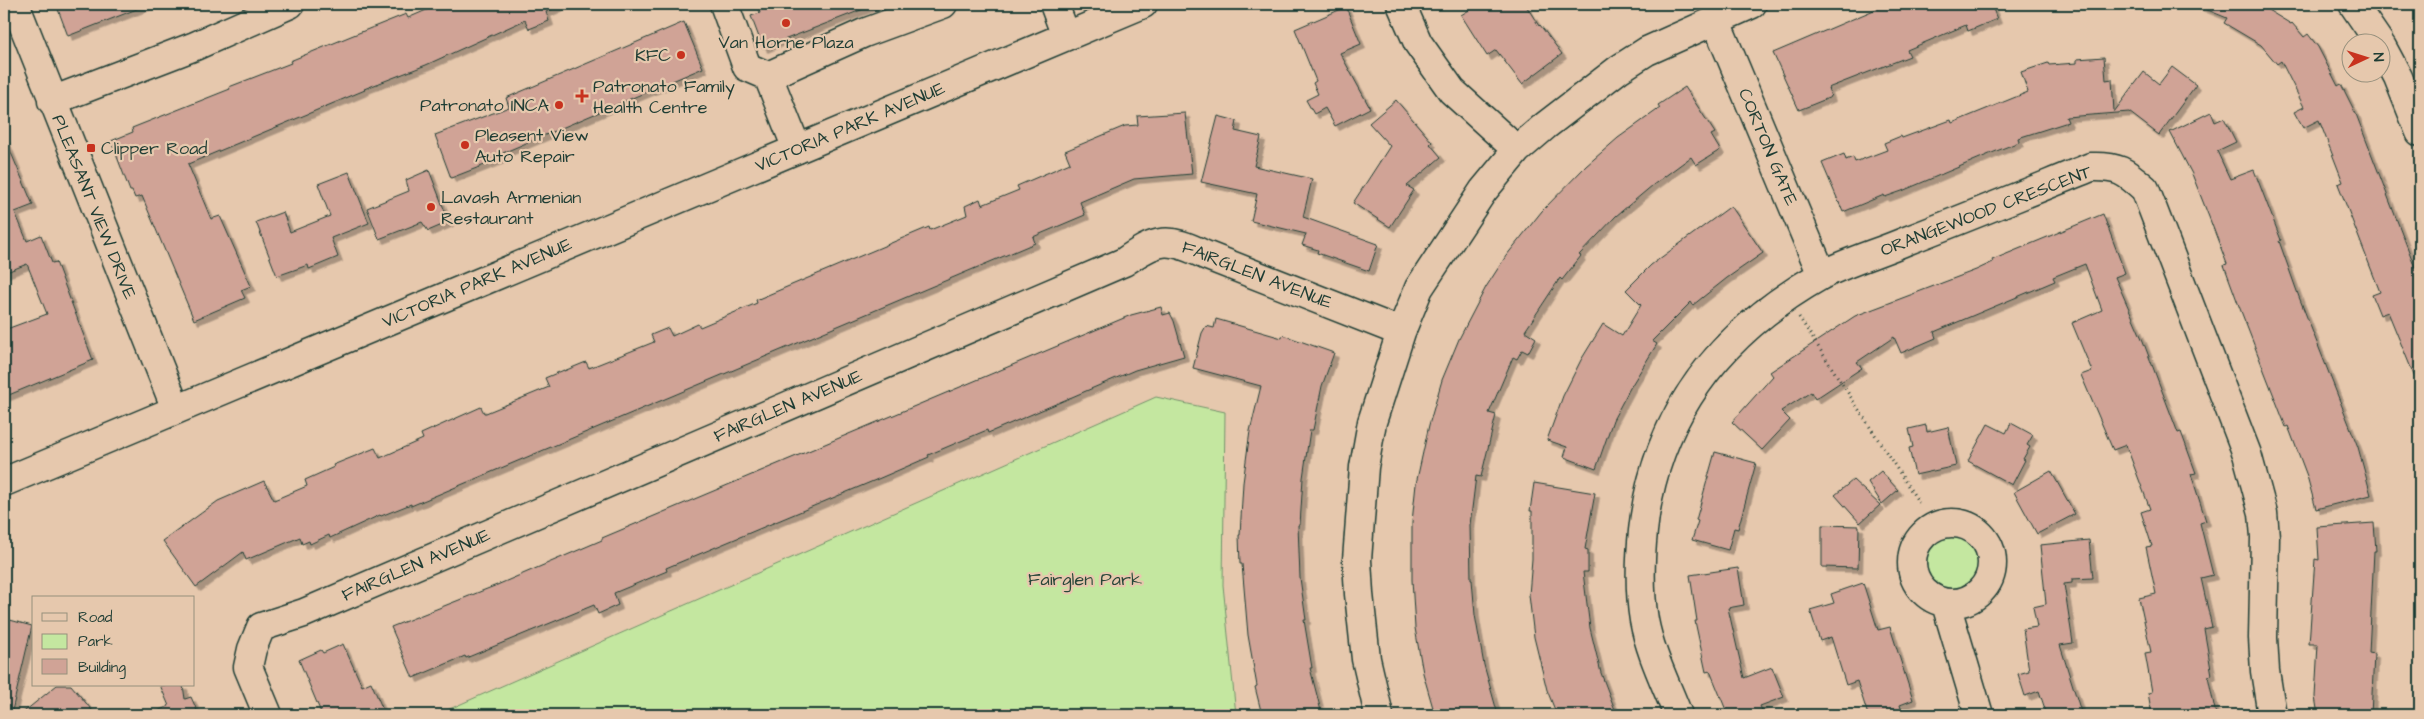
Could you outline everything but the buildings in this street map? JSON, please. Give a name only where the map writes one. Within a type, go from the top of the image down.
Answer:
[{"type":"street","name":"PLEASANT VIEW DRIVE","points":[[14,4],[176,409]]},
{"type":"street","points":[[52,101],[195,46],[290,4]]},
{"type":"street","points":[[724,4],[746,67],[768,76],[797,149]]},
{"type":"street","points":[[768,76],[864,33],[896,12],[943,4]]},
{"type":"street","points":[[1054,4],[1066,36]]},
{"type":"street","name":"VICTORIA PARK AVENUE","points":[[4,482],[1144,4]]},
{"type":"street","points":[[1401,4],[1418,43],[1452,91],[1517,150]]},
{"type":"street","points":[[1379,715],[1366,659],[1357,560],[1364,467],[1372,422],[1401,332],[1419,288],[1483,191],[1517,150],[1619,69],[1647,51],[1752,4]]},
{"type":"street","points":[[2353,4],[2372,32]]},
{"type":"street","name":"CORTON GATE","points":[[1715,20],[1822,275]]},
{"type":"street","points":[[2392,66],[2420,132]]},
{"type":"street","name":"ORANGEWOOD CRESCENT","points":[[1678,715],[1651,648],[1641,599],[1641,549],[1645,505],[1656,464],[1672,422],[1719,354],[1776,305],[1822,275],[2091,167],[2109,166],[2126,172],[2145,190],[2246,454],[2263,513],[2265,566],[2262,638],[2264,672],[2272,715]]},
{"type":"street","name":"FAIRGLEN AVENUE","points":[[268,715],[248,667],[252,649],[261,627],[304,613],[1114,266],[1148,245],[1167,241],[1188,246],[1205,255],[1401,332]]},
{"type":"street","points":[[1946,604],[1979,715]]},
{"type":"path","points":[[1798,315],[1921,506]]},
{"type":"green space","name":"Fairglen Park","points":[[1156,397],[1225,412],[1223,585],[1236,715],[436,715]]},
{"type":"green space","points":[[1947,537],[1957,537],[1971,544],[1978,558],[1978,568],[1971,582],[1957,589],[1947,589],[1937,585],[1930,578],[1926,568],[1926,558],[1930,548],[1937,541]]},
{"type":"place","name":"Van Horne Plaza","points":[[786,23]]},
{"type":"place","name":"KFC","points":[[681,55]]},
{"type":"place","name":"Patronato Family Health Centre","points":[[582,96]]},
{"type":"place","name":"Patronato INCA","points":[[559,105]]},
{"type":"place","name":"Pleasent View Auto Repair","points":[[465,145]]},
{"type":"place","name":"Clipper Road","points":[[91,148]]},
{"type":"place","name":"Lavash Armenian Restaurant","points":[[431,207]]}]
